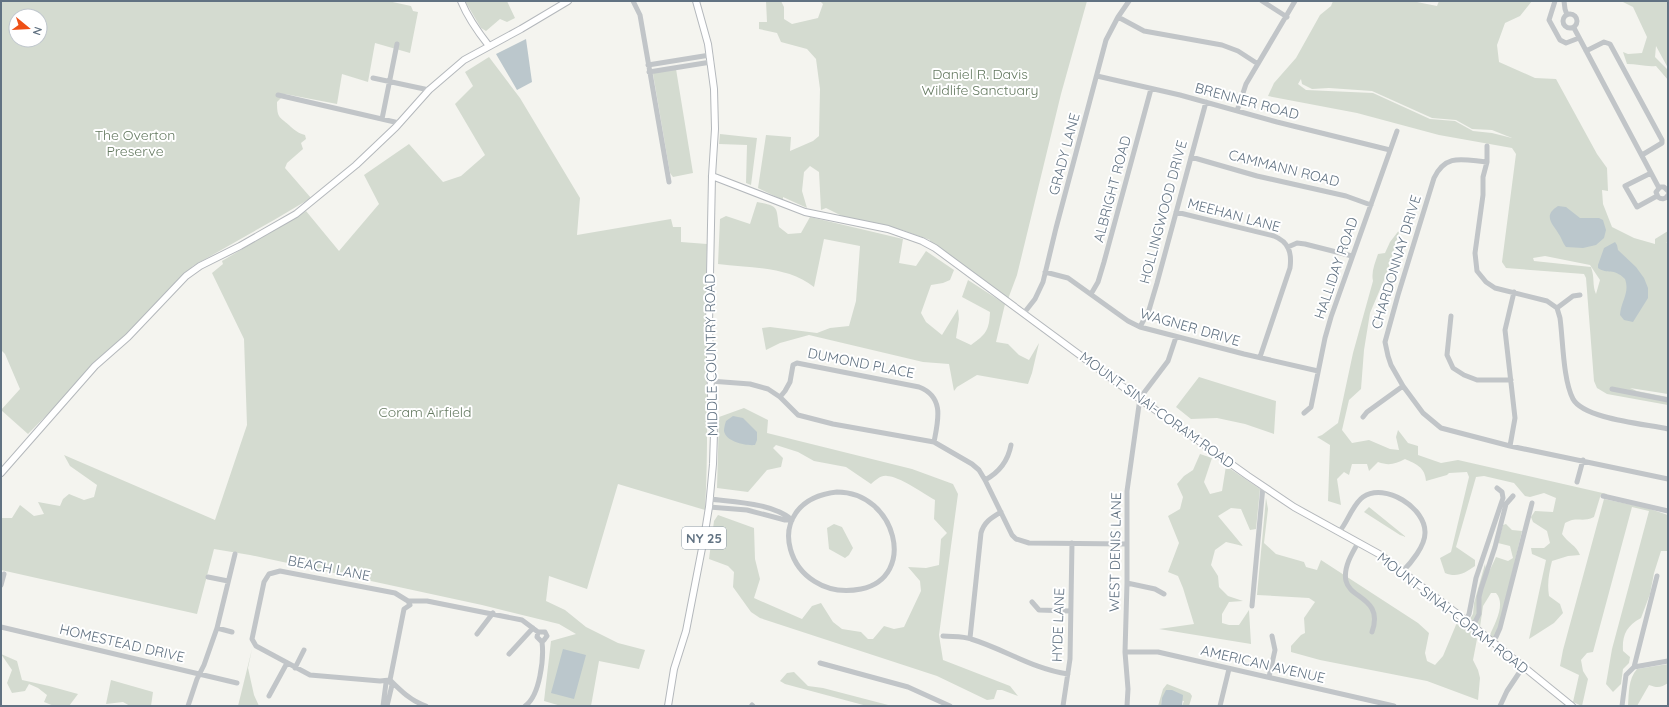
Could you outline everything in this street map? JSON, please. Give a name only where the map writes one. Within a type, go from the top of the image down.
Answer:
[{"type":"main road","points":[[461,1],[480,35],[489,46]]},
{"type":"main road","points":[[1,473],[90,371],[128,337],[186,276],[200,266],[240,246],[296,214],[356,165],[399,123],[429,90],[464,60],[568,1]]},
{"type":"main road","name":"MIDDLE COUNTRY ROAD","points":[[668,706],[674,669],[686,631],[709,507],[714,434],[710,381],[709,276],[715,111],[710,55],[696,1]]},
{"type":"main road","points":[[700,12],[702,1]]},
{"type":"main road","name":"MOUNT SINAI-CORAM ROAD","points":[[712,176],[805,212],[888,229],[922,241],[935,248],[1263,486],[1294,507],[1379,554],[1466,620],[1523,668],[1572,706]]},
{"type":"street","points":[[633,1],[640,15],[669,182]]},
{"type":"street","name":"GRADY LANE","points":[[1024,313],[1040,290],[1098,76],[1106,40],[1118,17],[1129,1]]},
{"type":"street","points":[[1262,1],[1286,17]]},
{"type":"street","points":[[1237,111],[1246,84],[1295,1]]},
{"type":"street","points":[[1555,1],[1549,20],[1560,40],[1566,43],[1579,38]]},
{"type":"street","points":[[1564,1],[1565,9],[1568,15]]},
{"type":"street","points":[[1564,25],[1564,19],[1568,15],[1572,14],[1577,18],[1577,24],[1574,28]]},
{"type":"street","points":[[1118,17],[1144,31],[1232,48],[1258,64]]},
{"type":"street","points":[[1555,31],[1564,25]]},
{"type":"street","points":[[1564,25],[1567,28],[1574,28]]},
{"type":"street","points":[[1574,28],[1659,188]]},
{"type":"street","points":[[1586,51],[1604,42],[1610,44],[1662,140],[1662,143],[1642,155]]},
{"type":"street","points":[[382,119],[397,44]]},
{"type":"street","points":[[648,65],[710,55]]},
{"type":"street","points":[[649,72],[711,62]]},
{"type":"street","name":"BRENNER ROAD","points":[[1098,76],[1206,102],[1390,150]]},
{"type":"street","points":[[373,78],[429,90]]},
{"type":"street","name":"ALBRIGHT ROAD","points":[[1091,294],[1098,282],[1151,89]]},
{"type":"street","points":[[278,95],[399,123]]},
{"type":"street","name":"HOLLINGWOOD DRIVE","points":[[1140,327],[1149,310],[1206,102]]},
{"type":"street","name":"HALLIDAY ROAD","points":[[1304,413],[1311,407],[1325,338],[1352,256],[1397,131]]},
{"type":"street","points":[[1487,146],[1487,162],[1483,178],[1476,264],[1477,271],[1486,282],[1495,288],[1548,301],[1557,308],[1560,318],[1569,388],[1574,400],[1581,408],[1589,412],[1611,418],[1668,429]]},
{"type":"street","name":"CAMMANN ROAD","points":[[1191,157],[1258,176],[1346,196],[1371,205]]},
{"type":"street","name":"CHARDONNAY DRIVE","points":[[1487,162],[1460,159],[1446,162],[1438,169],[1434,178],[1385,342],[1388,356],[1403,386],[1423,413],[1441,428],[1510,446],[1583,460],[1668,479]]},
{"type":"street","points":[[1651,173],[1625,186],[1636,207],[1657,196]]},
{"type":"street","points":[[1659,188],[1664,187],[1668,190]]},
{"type":"street","points":[[1657,196],[1656,192],[1659,188]]},
{"type":"street","points":[[1657,196],[1662,199],[1666,198],[1668,195]]},
{"type":"street","name":"MEEHAN LANE","points":[[1176,212],[1274,236],[1281,239],[1288,247],[1291,258],[1290,268],[1260,357]]},
{"type":"street","points":[[1288,247],[1297,243],[1305,244],[1352,256]]},
{"type":"street","name":"WAGNER DRIVE","points":[[1045,272],[1068,278],[1128,321],[1140,327],[1318,371]]},
{"type":"street","points":[[1510,446],[1515,418],[1505,330],[1514,292]]},
{"type":"street","points":[[1557,308],[1573,296],[1580,295]]},
{"type":"street","points":[[1451,316],[1447,355],[1453,368],[1464,375],[1477,380],[1511,380]]},
{"type":"street","points":[[1140,398],[1168,361],[1176,337]]},
{"type":"street","name":"DUMOND PLACE","points":[[780,397],[787,388],[793,365],[797,363],[919,387],[929,392],[937,404],[939,419],[934,442]]},
{"type":"street","points":[[710,381],[760,386],[768,389],[780,397],[798,415],[834,424],[934,442],[972,464],[985,480],[1012,535],[1016,539],[1029,543],[1127,544]]},
{"type":"street","points":[[1363,417],[1403,386]]},
{"type":"street","points":[[1612,389],[1668,400]]},
{"type":"street","name":"WEST DENIS LANE","points":[[1128,706],[1126,652],[1127,491],[1140,398]]},
{"type":"street","points":[[985,480],[992,476],[1005,462],[1011,445]]},
{"type":"street","points":[[1578,482],[1583,460]]},
{"type":"street","points":[[1252,606],[1263,486]]},
{"type":"street","points":[[1466,620],[1469,614],[1476,578],[1503,498],[1502,492],[1497,488]]},
{"type":"street","points":[[841,492],[861,498],[878,509],[886,518],[893,538],[894,553],[892,563],[881,579],[866,587],[844,590],[833,589],[821,585],[804,574],[792,556],[789,536],[792,520],[801,505],[819,496],[841,492]]},
{"type":"street","points":[[1339,532],[1345,525],[1357,503],[1364,496],[1374,493],[1399,496],[1411,506],[1422,519],[1425,533],[1420,548],[1402,572]]},
{"type":"street","points":[[1473,626],[1479,613],[1479,597],[1495,547],[1506,504],[1513,496]]},
{"type":"street","points":[[1603,496],[1668,511]]},
{"type":"street","points":[[710,499],[765,508],[787,515],[792,520]]},
{"type":"street","points":[[1492,642],[1500,628],[1532,504]]},
{"type":"street","points":[[709,507],[747,510],[785,520],[792,520]]},
{"type":"street","points":[[970,638],[982,526],[989,519],[1001,512]]},
{"type":"street","points":[[1358,543],[1346,572],[1346,580],[1348,586],[1368,602],[1374,614],[1374,626],[1372,632]]},
{"type":"street","name":"HYDE LANE","points":[[1063,706],[1070,659],[1072,544]]},
{"type":"street","points":[[188,706],[217,628],[235,554]]},
{"type":"street","name":"BEACH LANE","points":[[390,680],[380,681],[310,675],[256,646],[252,639],[264,582],[270,574],[280,570],[395,593],[408,601],[427,601],[522,620],[538,632],[545,632],[546,638],[542,642]]},
{"type":"street","points":[[1,584],[4,574]]},
{"type":"street","points":[[1622,706],[1626,676],[1634,667],[1657,576]]},
{"type":"street","points":[[208,577],[228,581]]},
{"type":"street","points":[[1127,583],[1155,589],[1164,594]]},
{"type":"street","points":[[387,706],[392,685],[390,680],[404,609],[410,605],[408,601]]},
{"type":"street","points":[[1032,602],[1039,610],[1070,611]]},
{"type":"street","points":[[477,634],[493,614]]},
{"type":"street","name":"HOMESTEAD DRIVE","points":[[1,627],[236,683]]},
{"type":"street","points":[[217,628],[232,632]]},
{"type":"street","points":[[509,654],[533,628]]},
{"type":"street","name":"BEACH LANE","points":[[525,706],[528,704],[537,687],[544,655],[542,642],[537,637],[538,632]]},
{"type":"street","points":[[943,636],[970,638],[1032,664],[1055,672],[1068,674]]},
{"type":"street","points":[[1269,677],[1275,650],[1272,636]]},
{"type":"street","points":[[295,668],[304,650]]},
{"type":"street","name":"AMERICAN AVENUE","points":[[1126,652],[1158,652],[1394,706]]},
{"type":"street","points":[[1634,667],[1668,661]]},
{"type":"street","points":[[269,696],[287,663]]},
{"type":"street","points":[[820,663],[908,687],[950,706]]},
{"type":"street","points":[[1220,706],[1229,668]]},
{"type":"street","points":[[1500,706],[1506,691],[1523,668]]},
{"type":"street","points":[[383,706],[386,683],[390,680]]},
{"type":"street","points":[[390,680],[401,692],[426,706]]},
{"type":"green space","name":"The Overton Preserve","points":[[1,1],[388,1],[411,6],[413,11],[418,12],[410,53],[375,43],[368,82],[342,74],[337,104],[285,94],[277,102],[280,117],[296,131],[305,135],[306,139],[301,143],[303,149],[287,163],[285,168],[311,198],[193,266],[28,434],[1,410],[20,389],[5,354],[1,350]]},
{"type":"green space","points":[[465,1],[507,1],[515,18],[507,22],[500,19],[486,31],[481,28]]},
{"type":"green space","name":"Daniel R. Davis Wildlife Sanctuary","points":[[766,1],[781,1],[784,7],[784,19],[792,24],[818,18],[823,4],[820,1],[1087,1],[1061,94],[1017,275],[1008,299],[930,242],[930,240],[902,230],[842,216],[826,208],[821,210],[819,172],[810,166],[804,172],[802,191],[807,208],[783,197],[783,200],[758,188],[766,135],[791,137],[790,151],[813,141],[819,136],[820,89],[816,59],[807,49],[781,42],[777,33],[759,29],[759,22],[767,22]]},
{"type":"green space","points":[[1333,1],[1412,1],[1437,6],[1439,1],[1532,1],[1520,16],[1505,23],[1497,45],[1499,62],[1535,78],[1556,79],[1597,154],[1607,168],[1608,191],[1602,190],[1603,204],[1612,227],[1634,238],[1655,244],[1655,239],[1668,231],[1668,242],[1666,243],[1668,243],[1668,394],[1630,388],[1637,391],[1668,397],[1668,405],[1607,394],[1597,388],[1594,381],[1586,278],[1584,274],[1506,268],[1502,262],[1516,154],[1512,148],[1439,135],[1357,113],[1268,96],[1274,83],[1296,58],[1320,15],[1331,6]],"holes":[[[1301,79],[1302,84],[1312,89],[1329,88],[1372,91],[1432,118],[1456,120],[1472,129],[1492,130],[1512,138],[1492,133],[1473,131],[1455,121],[1430,119],[1373,93],[1306,90],[1298,84]],[[1545,256],[1590,265],[1600,280],[1596,294],[1591,267],[1534,261],[1533,258]]]},
{"type":"green space","points":[[1621,1],[1668,1],[1668,68],[1656,46],[1655,57],[1668,70],[1668,80],[1656,66],[1627,64],[1623,52],[1628,54],[1642,53],[1647,37],[1633,7]]},
{"type":"green space","name":"Coram Airfield","points":[[489,57],[520,98],[580,198],[577,235],[671,219],[673,227],[681,227],[681,242],[707,244],[707,444],[705,510],[618,484],[587,589],[549,576],[546,601],[565,610],[586,627],[618,643],[645,650],[639,669],[599,661],[591,706],[561,706],[544,701],[551,641],[576,634],[559,624],[482,605],[250,555],[214,549],[197,614],[1,570],[1,518],[12,518],[20,505],[34,516],[44,514],[38,502],[60,506],[63,499],[69,494],[84,500],[94,497],[97,485],[70,466],[64,455],[215,520],[247,425],[244,339],[212,273],[223,264],[222,261],[306,211],[339,251],[379,204],[364,175],[409,144],[443,182],[461,176],[485,155],[455,104],[473,86],[465,72]]},
{"type":"green space","points":[[676,69],[693,173],[673,177],[670,173],[653,74]]},
{"type":"green space","points":[[720,134],[757,138],[751,185],[746,183],[747,145],[719,144]]},
{"type":"green space","points":[[757,202],[773,206],[775,208],[777,211],[779,227],[788,234],[801,233],[810,217],[903,239],[899,263],[916,266],[926,251],[954,270],[950,280],[931,285],[921,313],[926,322],[942,335],[958,309],[959,319],[956,338],[971,345],[986,332],[988,328],[990,312],[962,297],[968,280],[1005,304],[996,342],[1008,344],[1019,355],[1029,360],[1039,343],[1028,384],[977,375],[957,387],[954,391],[949,364],[923,362],[809,335],[780,343],[766,350],[762,328],[770,327],[817,333],[830,328],[849,326],[856,301],[860,246],[824,239],[814,287],[793,275],[781,272],[756,267],[718,264],[720,219],[726,216],[750,224]]},
{"type":"green space","points":[[1400,229],[1387,273],[1370,313],[1364,350],[1361,389],[1349,400],[1342,430],[1352,443],[1369,440],[1390,449],[1399,450],[1396,437],[1398,430],[1408,443],[1418,446],[1418,455],[1441,463],[1458,460],[1607,494],[1601,494],[1594,517],[1590,519],[1573,520],[1565,523],[1562,534],[1580,555],[1568,556],[1552,561],[1548,587],[1549,596],[1560,604],[1563,613],[1554,623],[1529,639],[1546,560],[1532,554],[1531,548],[1544,548],[1550,543],[1547,531],[1533,522],[1531,517],[1535,511],[1553,512],[1556,498],[1544,493],[1530,497],[1525,496],[1514,483],[1484,476],[1476,477],[1456,547],[1475,560],[1475,566],[1464,573],[1457,575],[1445,573],[1440,558],[1451,552],[1469,477],[1467,472],[1449,473],[1447,475],[1426,481],[1422,469],[1416,464],[1405,459],[1392,464],[1378,462],[1369,471],[1367,464],[1352,464],[1349,475],[1344,472],[1337,479],[1341,505],[1328,501],[1330,445],[1317,437],[1338,423],[1353,353],[1373,281],[1373,274],[1378,254],[1385,253],[1390,242]]},
{"type":"green space","points":[[1199,377],[1276,401],[1274,434],[1245,424],[1217,418],[1191,419],[1176,407]]},
{"type":"green space","points":[[744,408],[768,420],[767,433],[912,469],[953,484],[958,494],[939,635],[943,660],[1010,686],[1018,696],[1002,690],[997,690],[994,699],[987,700],[937,676],[760,618],[751,612],[733,587],[734,572],[728,566],[709,559],[714,521],[718,515],[754,528],[755,559],[760,579],[754,598],[802,619],[812,606],[821,603],[833,622],[842,629],[861,632],[868,639],[873,639],[884,626],[894,629],[904,627],[921,591],[920,581],[908,567],[926,568],[939,565],[941,539],[947,533],[934,519],[935,500],[905,482],[892,477],[883,476],[871,484],[846,467],[814,461],[798,452],[776,445],[773,448],[783,458],[781,467],[767,470],[748,492],[717,488],[719,417]]},
{"type":"green space","points":[[1200,454],[1212,458],[1204,482],[1210,494],[1222,491],[1226,466],[1260,489],[1256,529],[1250,530],[1241,509],[1231,508],[1218,516],[1243,546],[1226,542],[1215,550],[1211,565],[1218,576],[1219,587],[1228,596],[1243,601],[1229,602],[1222,614],[1222,623],[1239,625],[1249,610],[1251,644],[1159,629],[1194,624],[1178,576],[1168,572],[1179,543],[1168,516],[1180,509],[1183,497],[1177,484],[1184,476],[1193,470]]},
{"type":"green space","points":[[1266,498],[1268,509],[1264,543],[1276,554],[1304,562],[1306,567],[1317,570],[1321,560],[1418,623],[1429,633],[1425,653],[1427,661],[1435,665],[1443,656],[1458,620],[1471,630],[1477,639],[1473,660],[1480,678],[1478,700],[1427,681],[1320,660],[1291,652],[1291,646],[1301,635],[1305,633],[1304,618],[1315,602],[1309,598],[1257,595]]},
{"type":"green space","points":[[1604,499],[1647,508],[1668,515],[1668,551],[1661,551],[1654,573],[1650,594],[1641,618],[1628,628],[1624,636],[1623,651],[1630,657],[1629,663],[1623,669],[1621,684],[1613,692],[1606,684],[1612,649],[1649,511],[1632,507],[1593,652],[1587,653],[1581,660],[1583,671],[1588,679],[1582,706],[1573,702],[1579,675],[1560,666]]},
{"type":"green space","points":[[1369,507],[1406,537],[1400,535],[1364,512]]},
{"type":"green space","points":[[834,524],[842,527],[853,548],[849,555],[845,558],[829,549],[827,528]]},
{"type":"green space","points":[[1506,524],[1512,530],[1522,531],[1502,617],[1494,638],[1490,635],[1500,608],[1499,597],[1496,593],[1491,593],[1483,606],[1480,627],[1470,619],[1473,614],[1474,603],[1485,564],[1487,576],[1496,557],[1508,561],[1513,558],[1510,546],[1498,543],[1503,525]]},
{"type":"green space","points":[[252,649],[248,668],[254,695],[259,706],[238,706]]},
{"type":"green space","points":[[1,654],[17,661],[22,680],[78,694],[69,706],[54,706],[44,702],[47,695],[38,688],[29,684],[25,691],[12,693],[7,683],[12,670]]},
{"type":"green space","points":[[1668,664],[1668,683],[1659,687],[1649,685],[1637,706],[1628,706],[1630,682],[1637,669]]},
{"type":"green space","points":[[794,672],[808,686],[823,688],[892,706],[867,706],[785,684],[780,681],[787,673]]},
{"type":"green space","points":[[111,680],[153,692],[151,706],[130,706],[123,702],[106,704]]},
{"type":"green space","points":[[1167,684],[1190,693],[1192,696],[1189,706],[1182,706],[1184,701],[1162,698],[1161,706],[1158,706],[1163,689]]},
{"type":"shaded area","points":[[526,39],[532,82],[517,90],[496,54]]},
{"type":"shaded area","points":[[1558,206],[1566,207],[1580,218],[1599,218],[1603,220],[1606,230],[1604,238],[1596,245],[1583,248],[1566,247],[1550,220],[1551,213]]},
{"type":"shaded area","points":[[1615,242],[1618,250],[1636,267],[1644,278],[1648,288],[1648,298],[1633,322],[1624,320],[1620,315],[1626,293],[1625,279],[1617,273],[1598,268],[1604,248]]},
{"type":"shaded area","points":[[733,416],[743,418],[757,432],[757,440],[755,445],[747,445],[732,441],[728,438],[724,431],[726,421]]},
{"type":"shaded area","points":[[563,649],[586,655],[574,699],[551,693]]},
{"type":"shaded area","points":[[1166,690],[1172,690],[1183,695],[1182,706],[1161,706],[1162,698]]}]
